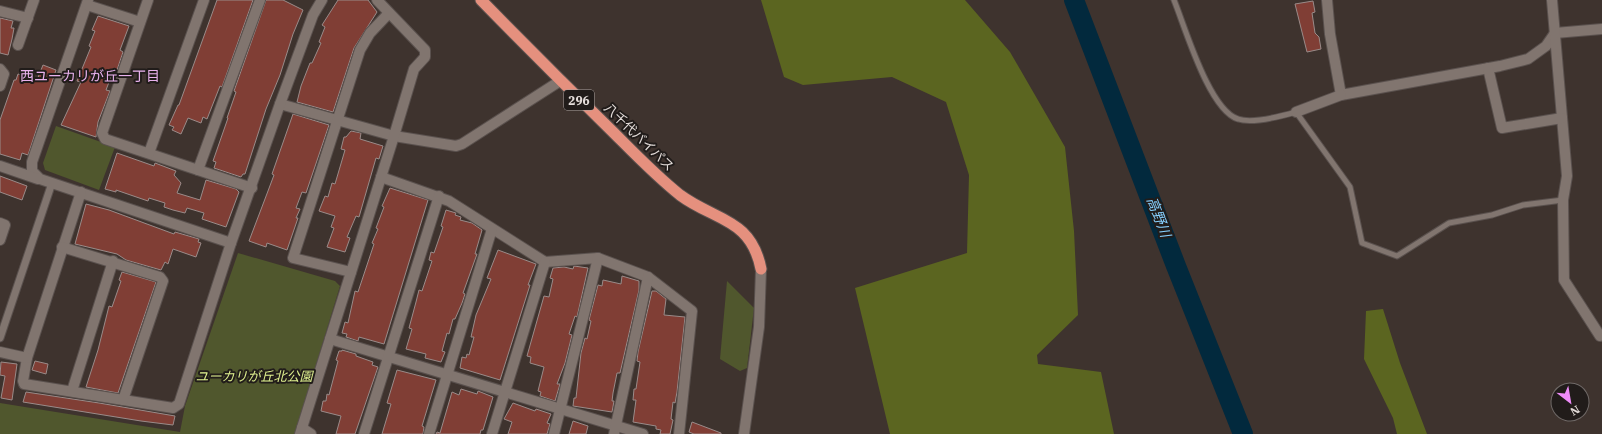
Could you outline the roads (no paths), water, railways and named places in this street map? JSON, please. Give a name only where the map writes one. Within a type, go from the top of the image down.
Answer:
[{"type":"highway","name":"八千代バイパス","points":[[482,0],[560,81],[681,195],[742,230],[758,253],[761,269]]},
{"type":"street","points":[[18,45],[34,0]]},
{"type":"street","points":[[148,0],[102,133],[106,139],[252,188]]},
{"type":"street","points":[[149,153],[204,0]]},
{"type":"street","points":[[198,170],[260,0]]},
{"type":"street","points":[[81,192],[26,358],[23,381],[24,384],[173,408],[179,404],[231,243],[252,188],[280,104],[313,15],[322,0]]},
{"type":"street","points":[[311,434],[301,431],[414,69],[425,57],[425,50],[377,0]]},
{"type":"street","points":[[1327,0],[1330,34],[1341,94]]},
{"type":"street","points":[[1552,0],[1567,176],[1563,200],[1564,280],[1600,336]]},
{"type":"street","points":[[40,180],[32,171],[32,162],[88,2],[140,22]]},
{"type":"street","points":[[0,11],[28,18]]},
{"type":"street","points":[[351,272],[293,258],[360,50],[370,34],[389,13]]},
{"type":"street","points":[[1555,33],[1602,30]]},
{"type":"street","points":[[1296,112],[1341,94],[1488,68],[1528,59],[1546,46],[1555,33]]},
{"type":"street","points":[[1488,68],[1502,128],[1562,118]]},
{"type":"street","points":[[0,69],[4,74],[0,86]]},
{"type":"street","points":[[280,104],[394,136],[447,146],[462,144],[560,81]]},
{"type":"street","points":[[0,166],[231,243]]},
{"type":"street","points":[[381,177],[439,196],[545,262],[598,258],[648,277],[692,311],[679,434]]},
{"type":"street","points":[[0,338],[52,183]]},
{"type":"street","points":[[364,434],[439,196]]},
{"type":"street","points":[[0,223],[5,225],[0,240]]},
{"type":"street","points":[[429,434],[492,229]]},
{"type":"street","points":[[62,247],[160,276],[163,281],[123,400]]},
{"type":"street","points":[[554,434],[598,258]]},
{"type":"street","points":[[72,391],[113,261]]},
{"type":"street","points":[[492,434],[545,262]]},
{"type":"street","points":[[744,434],[759,327],[761,269]]},
{"type":"street","points":[[615,430],[648,277]]},
{"type":"street","points":[[330,339],[561,409],[615,430],[643,434]]},
{"type":"street","points":[[0,352],[26,358]]},
{"type":"lane","points":[[1174,0],[1204,78],[1224,109],[1238,119],[1270,119],[1296,112],[1350,187],[1362,243],[1397,256],[1449,223],[1492,214],[1523,205],[1563,200]]},
{"type":"waterway","name":"高野川","points":[[1074,0],[1176,266],[1243,434]]},
{"type":"district","name":"西ユーカリが丘一丁目","points":[[90,76]]},
{"type":"park label","name":"ユーカリが丘北公園","points":[[254,376]]}]
